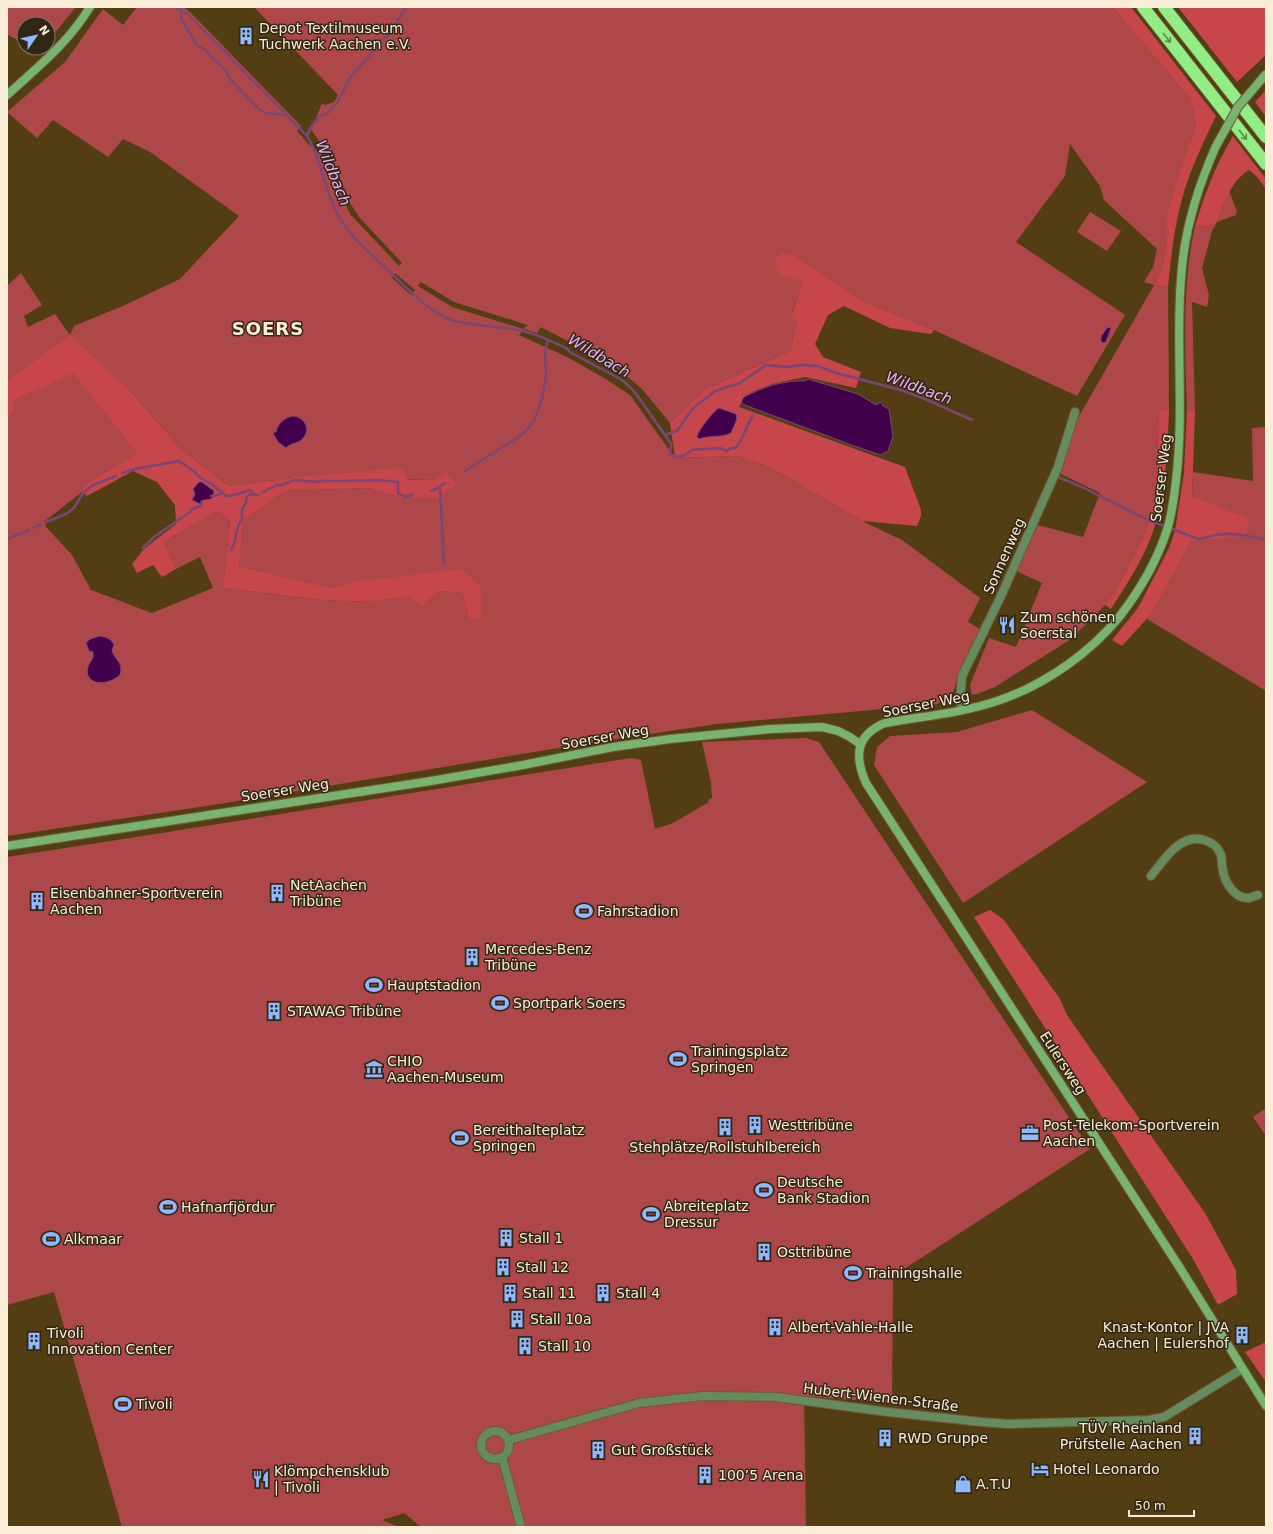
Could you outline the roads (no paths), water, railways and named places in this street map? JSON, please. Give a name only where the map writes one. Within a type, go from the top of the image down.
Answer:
[{"type":"highway","points":[[1143,7],[1266,164]]},
{"type":"highway","points":[[1164,7],[1266,137]]},
{"type":"main road","points":[[7,95],[64,44],[81,22],[90,7]]},
{"type":"main road","name":"Soerser Weg","points":[[7,846],[431,781],[613,747],[670,739],[772,729],[822,727],[829,728],[850,737],[860,744],[869,732],[885,723],[962,710],[1003,699],[1038,683],[1069,664],[1089,648],[1113,625],[1138,590],[1151,567],[1167,530],[1180,450],[1180,330],[1183,260],[1191,213],[1200,185],[1216,146],[1238,107],[1266,74]]},
{"type":"main road","name":"Eulersweg","points":[[860,744],[860,766],[866,783],[1180,1268],[1266,1406]]},
{"type":"main road","name":"Eulersweg","points":[[1258,1392],[1266,1401]]},
{"type":"street","name":"Sonnenweg","points":[[962,710],[960,700],[962,676],[1001,596],[1058,467],[1075,412]]},
{"type":"street","points":[[1151,876],[1178,845],[1188,840],[1200,838],[1209,841],[1221,854],[1222,871],[1231,889],[1240,896],[1248,898],[1258,895]]},
{"type":"street","name":"Hubert-Wienen-Straße","points":[[509,1440],[639,1403],[703,1396],[776,1397],[888,1412],[1008,1424],[1149,1420],[1164,1417],[1242,1369]]},
{"type":"street","points":[[491,1430],[497,1430],[504,1434],[509,1440],[507,1453],[502,1457],[495,1459],[489,1458],[483,1453],[480,1447],[481,1440],[486,1433],[491,1430]]},
{"type":"street","points":[[502,1457],[521,1527]]},
{"type":"waterway","name":"Wildbach","points":[[175,7],[188,14],[307,136],[317,156],[335,210],[346,228],[365,248],[428,307],[452,320],[532,333],[566,348],[570,352],[622,380],[634,391],[665,435],[677,431],[693,408],[715,391],[740,383],[766,365],[785,367],[802,365],[818,366],[836,373],[901,390],[972,420]]},
{"type":"waterway","points":[[307,136],[312,125],[320,116],[327,114],[337,103],[351,76],[374,51],[378,42],[389,35],[406,7]]},
{"type":"waterway","name":"Wildbach","points":[[182,11],[181,19],[197,45],[206,50],[214,60],[221,65],[227,72],[229,78],[259,109],[266,113],[287,115]]},
{"type":"waterway","points":[[465,471],[525,432],[534,421],[542,399],[546,374],[545,351],[548,340]]},
{"type":"waterway","points":[[665,435],[671,444],[670,454],[677,457],[685,455],[692,450],[720,448],[727,451],[731,448],[736,448],[753,415]]},
{"type":"waterway","points":[[122,473],[135,469],[179,461],[226,496],[231,496],[250,490],[254,495],[258,495]]},
{"type":"waterway","points":[[46,522],[66,514],[74,508],[83,493],[93,485],[116,476]]},
{"type":"waterway","name":"Wildbach","points":[[1058,477],[1082,487],[1144,518],[1198,539],[1216,535],[1235,534],[1266,540]]},
{"type":"waterway","points":[[263,492],[277,485],[282,485],[295,480],[317,482],[379,480],[398,482],[398,493],[405,497],[413,494]]},
{"type":"waterway","points":[[431,491],[445,483]]},
{"type":"waterway","points":[[440,487],[444,564]]},
{"type":"waterway","points":[[211,496],[222,493]]},
{"type":"waterway","points":[[231,550],[238,526],[242,519],[242,509],[246,503],[247,497],[254,494]]},
{"type":"waterway","points":[[143,548],[154,537],[190,512],[192,509],[201,506],[202,501]]},
{"type":"waterway","points":[[33,528],[40,525]]},
{"type":"waterway","points":[[7,539],[29,530]]},
{"type":"place","name":"Depot Textilmuseum Tuchwerk Aachen e.V.","points":[[246,36]]},
{"type":"place","name":"Zum schönen Soerstal","points":[[1007,625]]},
{"type":"place","name":"NetAachen Tribüne","points":[[277,893]]},
{"type":"place","name":"Eisenbahner-Sportverein Aachen","points":[[37,901]]},
{"type":"place","name":"Fahrstadion","points":[[584,911]]},
{"type":"place","name":"Mercedes-Benz Tribüne","points":[[472,957]]},
{"type":"place","name":"Hauptstadion","points":[[374,985]]},
{"type":"place","name":"Sportpark Soers","points":[[500,1003]]},
{"type":"place","name":"STAWAG Tribüne","points":[[274,1011]]},
{"type":"place","name":"Trainingsplatz Springen","points":[[678,1059]]},
{"type":"place","name":"CHIO Aachen-Museum","points":[[374,1069]]},
{"type":"place","name":"Westtribüne","points":[[755,1125]]},
{"type":"place","name":"Stehplätze/Rollstuhlbereich","points":[[725,1127]]},
{"type":"place","name":"Post-Telekom-Sportverein Aachen","points":[[1030,1133]]},
{"type":"place","name":"Bereithalteplatz Springen","points":[[460,1138]]},
{"type":"place","name":"Deutsche Bank Stadion","points":[[764,1190]]},
{"type":"place","name":"Hafnarfjördur","points":[[168,1207]]},
{"type":"place","name":"Abreiteplatz Dressur","points":[[651,1214]]},
{"type":"place","name":"Stall 1","points":[[506,1238]]},
{"type":"place","name":"Alkmaar","points":[[51,1239]]},
{"type":"place","name":"Osttribüne","points":[[764,1252]]},
{"type":"place","name":"Stall 12","points":[[503,1267]]},
{"type":"place","name":"Trainingshalle","points":[[853,1273]]},
{"type":"place","name":"Stall 11","points":[[510,1293]]},
{"type":"place","name":"Stall 4","points":[[603,1293]]},
{"type":"place","name":"Stall 10a","points":[[517,1319]]},
{"type":"place","name":"Albert-Vahle-Halle","points":[[775,1327]]},
{"type":"place","name":"Knast-Kontor | JVA Aachen | Eulershof","points":[[1242,1335]]},
{"type":"place","name":"Tivoli Innovation Center","points":[[34,1341]]},
{"type":"place","name":"Stall 10","points":[[525,1346]]},
{"type":"place","name":"Tivoli","points":[[123,1404]]},
{"type":"place","name":"TÜV Rheinland Prüfstelle Aachen","points":[[1195,1436]]},
{"type":"place","name":"RWD Gruppe","points":[[885,1438]]},
{"type":"place","name":"Gut Großstück","points":[[598,1450]]},
{"type":"place","name":"Hotel Leonardo","points":[[1040,1469]]},
{"type":"place","name":"100’5 Arena","points":[[705,1475]]},
{"type":"place","name":"Klömpchensklub | Tivoli","points":[[261,1479]]},
{"type":"place","name":"A.T.U","points":[[963,1484]]},
{"type":"district","name":"SOERS","points":[[268,329]]}]
